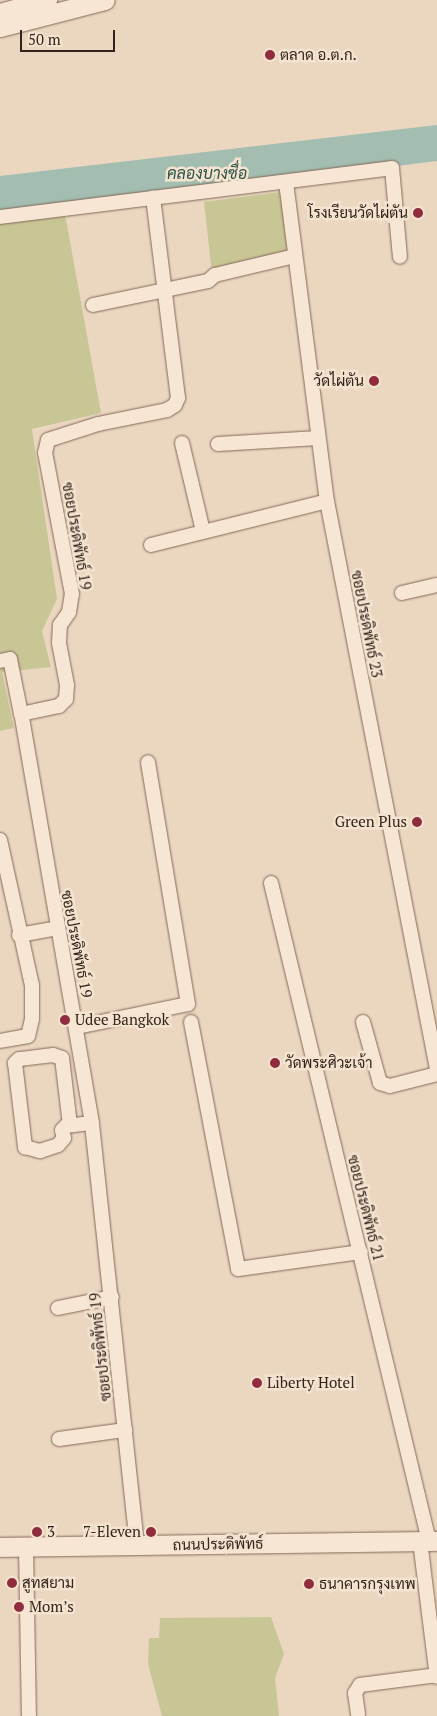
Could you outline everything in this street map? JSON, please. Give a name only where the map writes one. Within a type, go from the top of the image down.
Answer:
[{"type":"main road","points":[[0,13],[48,0]]},
{"type":"main road","points":[[0,27],[105,0]]},
{"type":"main road","name":"ถนนประดิพัทธ์","points":[[0,1547],[429,1541]]},
{"type":"street","points":[[0,217],[392,168],[400,257]]},
{"type":"street","name":"ซอยประดิพัทธ์ 23","points":[[286,182],[318,438],[328,501],[437,1069]]},
{"type":"street","name":"ซอยประดิพัทธ์ 19","points":[[137,1545],[92,1123],[21,714],[59,706],[66,699],[67,685],[59,643],[60,626],[69,612],[72,594],[45,453],[48,440],[62,433],[167,410],[175,405],[178,398],[153,198]]},
{"type":"street","points":[[94,305],[165,292],[295,256]]},
{"type":"street","points":[[218,444],[318,438]]},
{"type":"street","points":[[182,443],[203,531]]},
{"type":"street","points":[[151,545],[328,501]]},
{"type":"street","points":[[402,592],[437,584]]},
{"type":"street","points":[[0,661],[10,659],[21,714]]},
{"type":"street","points":[[76,1027],[188,1004],[148,762]]},
{"type":"street","points":[[0,840],[19,935],[32,986],[30,1034],[0,1041]]},
{"type":"street","name":"ซอยประดิพัทธ์ 21","points":[[271,883],[429,1541],[437,1676]]},
{"type":"street","points":[[19,935],[57,928]]},
{"type":"street","points":[[191,1022],[238,1268],[360,1252]]},
{"type":"street","points":[[363,1022],[380,1083],[390,1086],[437,1074]]},
{"type":"street","points":[[70,1125],[62,1058],[53,1055],[20,1059],[15,1063],[26,1147],[40,1151],[58,1145],[64,1138],[62,1130],[70,1125],[92,1123]]},
{"type":"street","points":[[58,1308],[112,1297]]},
{"type":"street","points":[[59,1440],[125,1430]]},
{"type":"street","points":[[26,1548],[29,1716]]},
{"type":"street","points":[[358,1714],[355,1693],[360,1685],[437,1676]]},
{"type":"shaded area","points":[[281,192],[289,256],[212,274],[204,202]]},
{"type":"shaded area","points":[[64,208],[101,413],[32,429],[57,599],[42,631],[51,667],[2,672],[14,728],[0,731],[0,218]]},
{"type":"shaded area","points":[[271,1617],[284,1654],[275,1678],[279,1716],[162,1716],[148,1664],[149,1638],[159,1638],[160,1618]]},
{"type":"water","name":"คลองบางซื่อ","points":[[437,125],[437,161],[0,216],[0,176]]},
{"type":"place","name":"ตลาด อ.ต.ก.","points":[[270,55]]},
{"type":"place","name":"โรงเรียนวัดไผ่ตัน","points":[[418,213]]},
{"type":"place","name":"วัดไผ่ตัน","points":[[374,381]]},
{"type":"place","name":"Green Plus","points":[[417,822]]},
{"type":"place","name":"Udee Bangkok","points":[[65,1020]]},
{"type":"place","name":"วัดพระศิวะเจ้า","points":[[275,1063]]},
{"type":"place","name":"Liberty Hotel","points":[[257,1383]]},
{"type":"place","name":"3","points":[[37,1532]]},
{"type":"place","name":"7-Eleven","points":[[151,1532]]},
{"type":"place","name":"สูทสยาม","points":[[12,1583]]},
{"type":"place","name":"ธนาคารกรุงเทพ","points":[[309,1584]]},
{"type":"place","name":"Mom’s","points":[[19,1607]]}]
